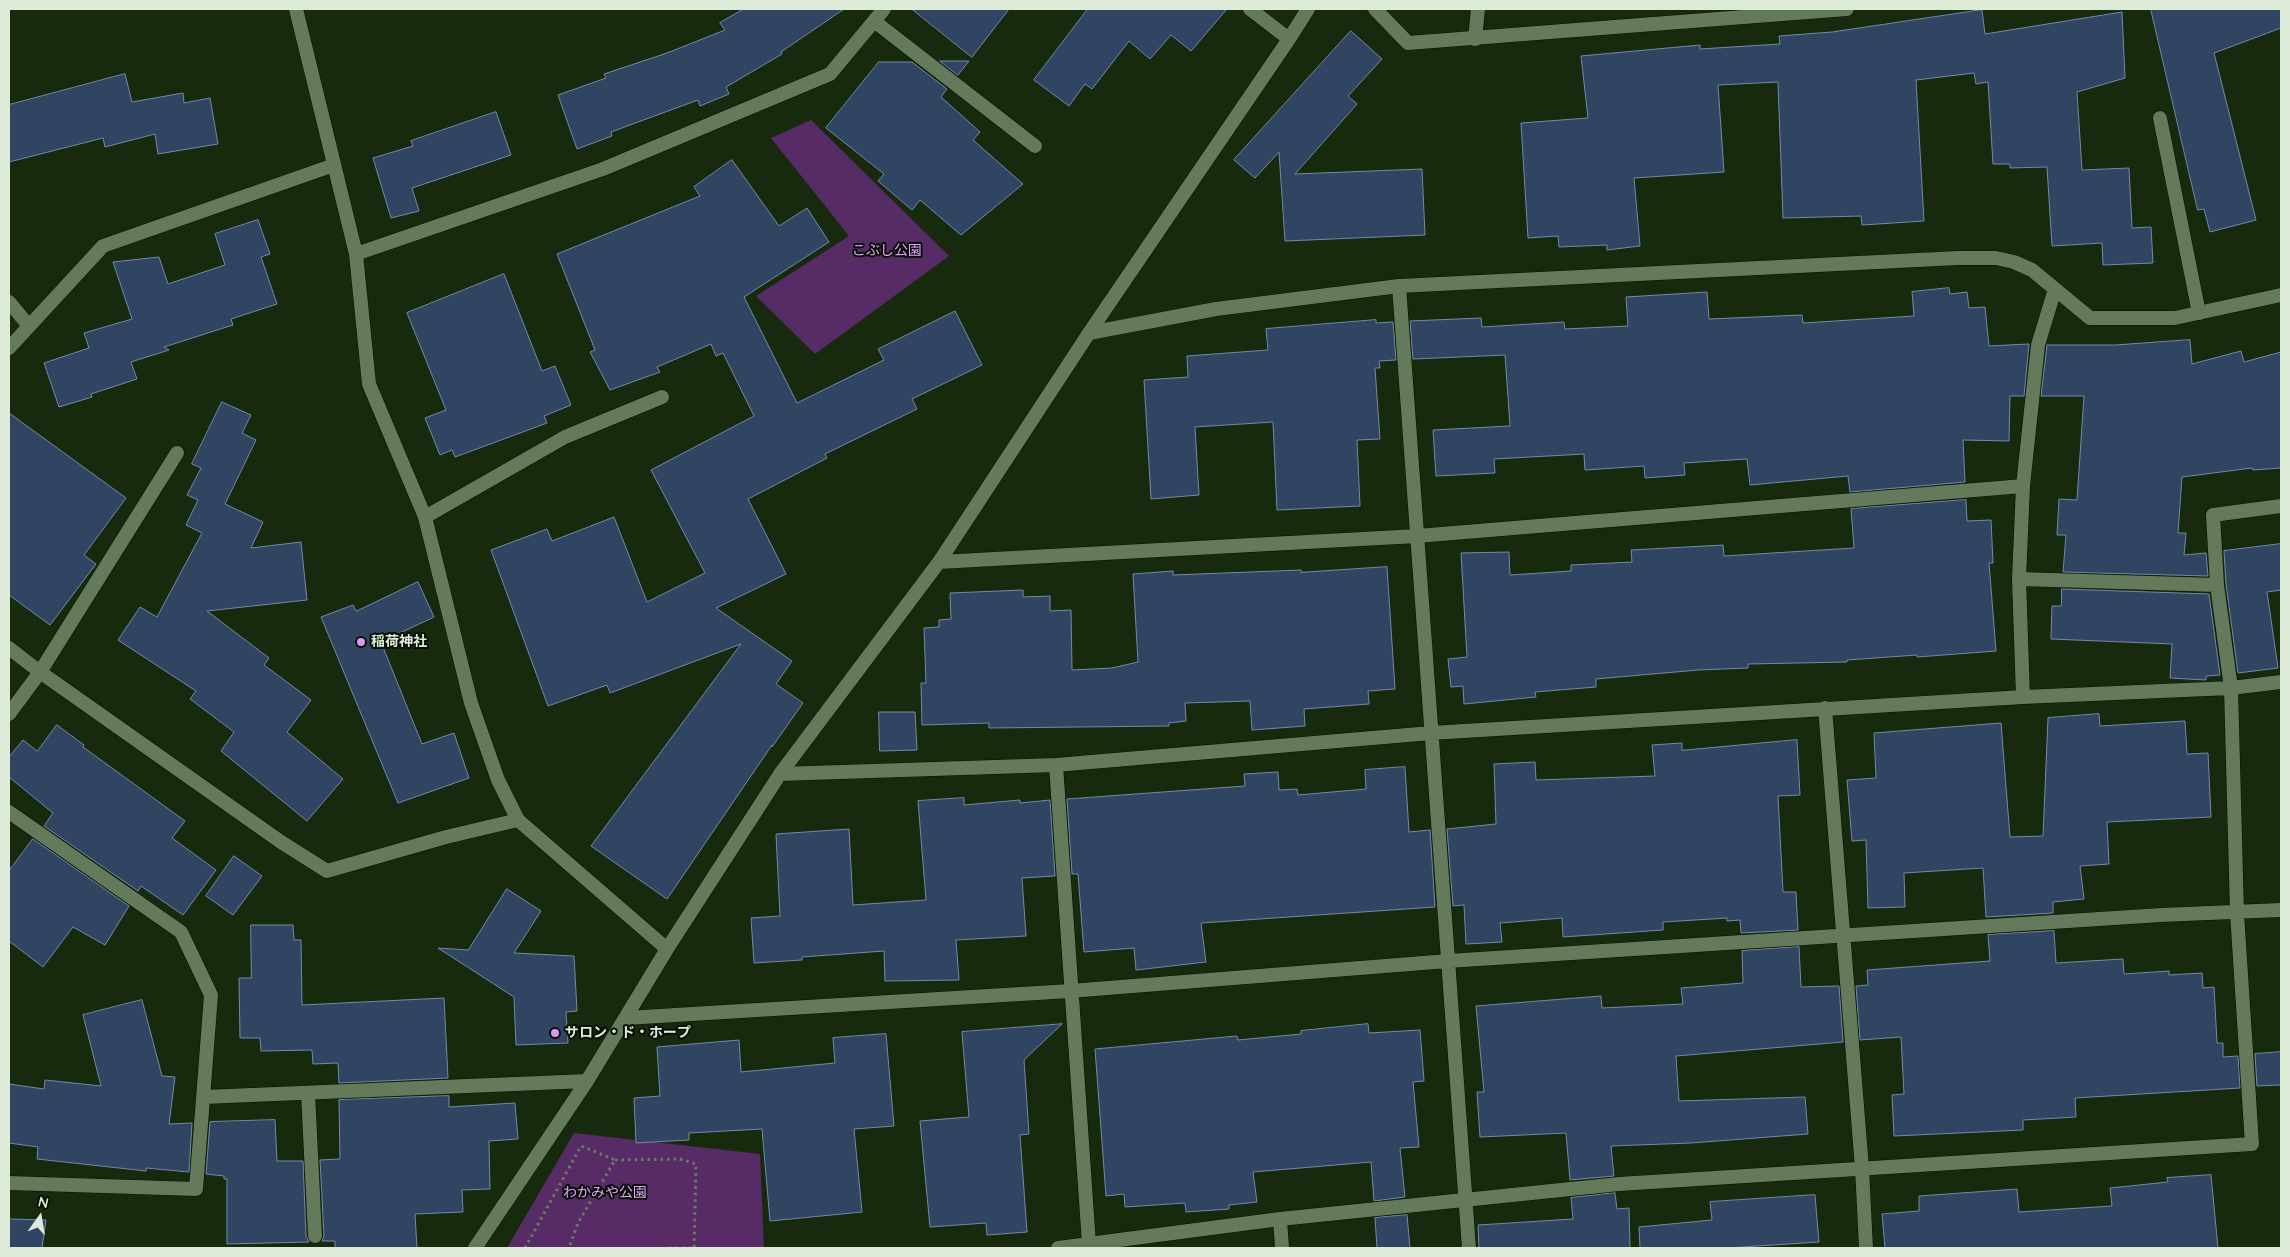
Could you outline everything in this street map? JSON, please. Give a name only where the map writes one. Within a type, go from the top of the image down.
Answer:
[{"type":"street","points":[[296,9],[356,254],[368,384],[425,517],[471,703],[498,780],[518,820],[668,949]]},
{"type":"street","points":[[356,254],[603,169],[830,74],[884,9]]},
{"type":"street","points":[[1250,9],[1289,40]]},
{"type":"street","points":[[475,1248],[588,1081],[668,949],[780,774],[939,562],[1089,333],[1289,40],[1308,9]]},
{"type":"street","points":[[1375,9],[1408,43],[1846,9]]},
{"type":"street","points":[[1475,39],[1478,9]]},
{"type":"street","points":[[874,21],[1035,146]]},
{"type":"street","points":[[2160,118],[2199,313]]},
{"type":"street","points":[[9,348],[103,246],[334,165]]},
{"type":"street","points":[[1089,333],[1216,309],[1399,286],[1958,258],[1996,258],[2014,262],[2032,270],[2090,318],[2175,318],[2281,295]]},
{"type":"street","points":[[1399,286],[1469,1248]]},
{"type":"street","points":[[2022,697],[2019,579],[2023,486],[2038,345],[2055,289]]},
{"type":"street","points":[[9,302],[29,326]]},
{"type":"street","points":[[425,517],[565,437],[662,397]]},
{"type":"street","points":[[9,714],[40,672],[177,453]]},
{"type":"street","points":[[939,562],[1417,536],[2023,486]]},
{"type":"street","points":[[1058,1248],[1280,1219],[1619,1184],[2252,1144],[2237,913],[2230,688],[2216,585],[2213,515],[2281,506]]},
{"type":"street","points":[[2019,579],[2216,585]]},
{"type":"street","points":[[9,648],[40,672],[281,842],[327,871],[518,820]]},
{"type":"street","points":[[780,774],[1056,765],[1431,733],[1825,708],[2230,688],[2281,682]]},
{"type":"street","points":[[1825,708],[1862,1168],[1866,1248]]},
{"type":"street","points":[[1056,765],[1070,991],[1089,1244]]},
{"type":"street","points":[[9,812],[181,932],[211,996],[196,1189],[9,1183]]},
{"type":"street","points":[[626,1018],[1070,991],[1448,961],[2161,915],[2281,910]]},
{"type":"street","points":[[204,1097],[588,1081]]},
{"type":"street","points":[[308,1093],[315,1236]]},
{"type":"street","points":[[1280,1219],[1282,1248]]},
{"type":"path","points":[[526,1248],[581,1146],[614,1160],[680,1159],[696,1164],[694,1248],[665,1248]]},
{"type":"path","points":[[569,1248],[578,1223],[614,1160]]},
{"type":"green space","name":"こぶし公園","points":[[811,120],[949,256],[815,354],[756,296],[849,236],[771,138]]},
{"type":"green space","name":"わかみや公園","points":[[574,1133],[760,1154],[764,1248],[507,1248]]},
{"type":"building","points":[[744,9],[844,9],[781,52],[782,54],[726,87],[729,94],[700,106],[698,100],[611,132],[612,136],[577,149],[558,95],[606,78],[604,74],[667,53],[725,30],[720,23]]},
{"type":"building","points":[[912,9],[1009,9],[972,57]]},
{"type":"building","points":[[1088,9],[1227,9],[1191,51],[1171,35],[1150,59],[1129,41],[1092,89],[1085,84],[1069,106],[1034,80]]},
{"type":"building","points":[[2151,9],[2281,9],[2281,28],[2214,53],[2256,220],[2210,232],[2204,209],[2198,210]]},
{"type":"building","points":[[1982,10],[1985,34],[2122,12],[2125,78],[2077,92],[2082,170],[2129,168],[2132,228],[2151,227],[2153,263],[2103,265],[2102,243],[2052,246],[2047,167],[2010,168],[2010,164],[1993,164],[1988,82],[1976,84],[1974,73],[1916,80],[1924,221],[1862,225],[1861,216],[1783,218],[1778,82],[1718,85],[1724,172],[1634,178],[1640,246],[1607,250],[1607,245],[1559,247],[1558,236],[1528,238],[1521,123],[1588,118],[1581,56],[1700,45],[1700,49],[1780,44],[1779,36],[1832,32]]},
{"type":"building","points":[[1351,31],[1382,59],[1348,96],[1357,104],[1295,174],[1422,169],[1425,235],[1285,241],[1279,152],[1255,178],[1234,160]]},
{"type":"building","points":[[940,61],[969,61],[958,75]]},
{"type":"building","points":[[879,62],[912,62],[947,89],[941,97],[980,132],[973,140],[1023,184],[961,235],[920,200],[912,210],[878,181],[884,174],[826,128]]},
{"type":"building","points":[[125,74],[132,102],[183,93],[184,103],[210,98],[218,144],[158,154],[155,134],[105,147],[103,138],[9,162],[9,105]]},
{"type":"building","points":[[496,112],[511,155],[412,188],[419,211],[391,218],[373,158],[413,146],[411,141]]},
{"type":"building","points":[[732,160],[779,226],[807,208],[829,242],[744,297],[797,403],[884,360],[878,349],[955,311],[982,365],[912,399],[917,409],[825,454],[827,458],[748,499],[786,574],[716,608],[792,661],[776,684],[803,703],[772,747],[772,745],[667,899],[591,846],[741,644],[610,693],[607,685],[548,706],[491,550],[547,529],[552,541],[614,517],[647,602],[705,573],[651,470],[754,416],[723,353],[716,356],[711,344],[657,367],[660,372],[610,390],[590,352],[595,350],[557,254],[700,196],[694,187]]},
{"type":"building","points":[[258,220],[270,254],[261,257],[277,304],[231,319],[233,325],[164,347],[169,350],[131,362],[137,379],[91,394],[92,397],[59,407],[44,363],[89,348],[84,333],[132,319],[113,262],[159,257],[168,284],[225,265],[215,234]]},
{"type":"building","points":[[504,274],[542,371],[555,366],[571,405],[544,416],[547,423],[455,457],[452,450],[440,455],[425,418],[446,410],[407,313]]},
{"type":"building","points":[[1949,288],[1950,294],[1967,292],[1969,308],[1985,307],[1989,346],[2029,344],[2024,396],[2010,396],[2009,441],[1963,440],[1965,482],[1850,492],[1848,476],[1750,485],[1747,459],[1684,463],[1685,475],[1645,478],[1644,466],[1585,470],[1584,454],[1494,459],[1495,473],[1436,476],[1433,430],[1510,426],[1505,355],[1413,359],[1410,321],[1481,318],[1482,327],[1564,322],[1565,329],[1628,326],[1626,297],[1707,292],[1709,319],[1802,315],[1803,323],[1914,316],[1912,292]]},
{"type":"building","points":[[1376,320],[1376,323],[1393,322],[1396,360],[1379,361],[1380,368],[1375,368],[1380,439],[1357,440],[1360,506],[1277,510],[1273,422],[1195,427],[1199,495],[1151,499],[1144,380],[1188,377],[1187,356],[1268,350],[1266,329]]},
{"type":"building","points":[[2190,340],[2192,364],[2241,351],[2244,362],[2281,352],[2281,468],[2253,470],[2252,468],[2182,477],[2178,533],[2186,533],[2184,555],[2206,553],[2208,576],[2063,572],[2066,535],[2057,535],[2059,499],[2077,500],[2084,396],[2041,396],[2047,345],[2115,345]]},
{"type":"building","points":[[222,402],[251,415],[242,433],[256,440],[225,504],[263,522],[251,548],[301,542],[307,600],[207,611],[269,658],[264,665],[311,700],[287,732],[343,779],[307,821],[221,751],[234,732],[190,699],[196,691],[118,640],[140,607],[157,617],[202,533],[186,525],[198,500],[187,495],[201,468],[192,464]]},
{"type":"building","points":[[9,413],[126,498],[84,555],[96,564],[50,625],[9,595]]},
{"type":"building","points":[[1966,500],[1967,521],[1991,520],[1993,563],[1989,563],[1996,651],[1847,660],[1847,662],[1748,664],[1748,668],[1698,670],[1596,679],[1596,687],[1535,692],[1536,697],[1464,704],[1463,686],[1451,687],[1448,659],[1467,657],[1461,553],[1509,552],[1510,575],[1571,571],[1571,565],[1632,562],[1631,550],[1723,545],[1724,556],[1854,548],[1851,509]]},
{"type":"building","points":[[2281,544],[2281,590],[2267,592],[2278,668],[2238,673],[2226,584],[2224,551]]},
{"type":"building","points":[[1387,567],[1395,689],[1368,691],[1369,704],[1304,709],[1305,726],[1252,730],[1250,701],[1185,703],[1186,721],[1169,723],[1169,726],[989,728],[989,723],[922,725],[921,683],[926,683],[924,628],[939,627],[939,620],[951,619],[950,593],[1023,590],[1023,597],[1050,596],[1050,611],[1071,610],[1072,670],[1112,668],[1138,662],[1133,574],[1173,571],[1173,575],[1301,570],[1301,572]]},
{"type":"building","points":[[418,582],[434,617],[381,642],[422,744],[454,733],[469,778],[398,803],[321,617],[353,605],[356,611]]},
{"type":"building","points":[[2062,589],[2209,594],[2220,675],[2206,676],[2206,680],[2170,678],[2172,644],[2051,639],[2052,606],[2061,606]]},
{"type":"building","points":[[879,712],[915,712],[917,750],[880,751]]},
{"type":"building","points":[[2099,714],[2100,726],[2185,721],[2187,754],[2208,753],[2211,817],[2107,822],[2109,864],[2080,866],[2084,899],[2053,902],[2053,913],[1986,917],[1983,868],[1904,873],[1905,907],[1868,908],[1866,840],[1852,841],[1847,780],[1876,778],[1874,733],[2001,723],[2010,837],[2043,836],[2048,718]]},
{"type":"building","points":[[57,725],[84,745],[83,747],[185,821],[172,838],[216,870],[183,915],[141,886],[138,891],[44,826],[53,813],[9,777],[9,757],[23,740],[37,751]]},
{"type":"building","points":[[1797,740],[1800,795],[1778,796],[1783,892],[1796,892],[1798,930],[1741,933],[1740,920],[1727,921],[1727,918],[1663,922],[1663,930],[1563,937],[1562,918],[1500,923],[1502,942],[1466,944],[1464,905],[1453,906],[1447,829],[1496,824],[1494,764],[1535,762],[1536,780],[1655,776],[1652,745],[1682,743],[1682,750]]},
{"type":"building","points":[[1405,767],[1409,832],[1430,830],[1435,907],[1201,923],[1206,962],[1136,970],[1134,948],[1084,952],[1078,874],[1072,874],[1067,799],[1245,786],[1244,774],[1278,772],[1279,790],[1297,789],[1298,795],[1366,789],[1365,770]]},
{"type":"building","points":[[964,798],[964,805],[1020,800],[1020,803],[1050,800],[1055,876],[1022,878],[1026,936],[956,940],[959,980],[885,981],[884,951],[802,957],[802,960],[754,963],[751,918],[780,916],[776,834],[849,829],[853,905],[926,900],[918,801]]},
{"type":"building","points":[[33,839],[129,906],[105,945],[73,927],[43,967],[9,941],[9,871]]},
{"type":"building","points":[[234,856],[262,876],[233,915],[206,896]]},
{"type":"building","points":[[507,889],[541,911],[514,953],[574,956],[577,1011],[566,1012],[568,1043],[516,1045],[514,997],[438,948],[468,950]]},
{"type":"building","points":[[251,925],[293,925],[294,940],[301,940],[302,1005],[444,998],[448,1078],[339,1083],[338,1063],[313,1064],[312,1050],[261,1051],[260,1038],[240,1038],[239,978],[251,978]]},
{"type":"building","points":[[2054,931],[2056,963],[2123,959],[2124,974],[2169,971],[2169,975],[2202,973],[2203,988],[2214,987],[2217,1043],[2223,1043],[2223,1057],[2238,1056],[2240,1088],[2075,1098],[2076,1117],[2023,1120],[2023,1130],[1894,1136],[1892,1095],[1904,1094],[1901,1037],[1860,1040],[1856,986],[1868,985],[1867,970],[1990,961],[1988,935]]},
{"type":"building","points":[[1799,947],[1801,987],[1839,986],[1843,1042],[1676,1056],[1679,1101],[1805,1097],[1808,1134],[1691,1143],[1611,1146],[1614,1176],[1570,1180],[1566,1133],[1480,1137],[1477,1092],[1484,1092],[1476,1006],[1601,996],[1602,1008],[1683,1004],[1681,988],[1743,983],[1742,951]]},
{"type":"building","points":[[142,1000],[162,1076],[175,1077],[169,1124],[192,1123],[189,1172],[146,1168],[146,1171],[37,1159],[38,1147],[9,1143],[9,1084],[44,1089],[45,1080],[101,1086],[83,1015]]},
{"type":"building","points":[[1062,1024],[1024,1060],[1029,1134],[1020,1135],[1027,1232],[987,1235],[986,1223],[930,1227],[920,1121],[969,1117],[962,1032]]},
{"type":"building","points":[[1368,1024],[1369,1033],[1420,1030],[1424,1081],[1413,1082],[1419,1147],[1400,1148],[1405,1197],[1374,1201],[1371,1162],[1253,1172],[1257,1202],[1229,1205],[1229,1209],[1186,1212],[1185,1203],[1125,1207],[1124,1194],[1106,1196],[1095,1049],[1237,1036],[1238,1040],[1301,1034],[1301,1031]]},
{"type":"building","points":[[886,1034],[894,1126],[854,1129],[862,1212],[770,1221],[762,1129],[689,1133],[689,1140],[636,1143],[634,1098],[660,1096],[657,1047],[739,1040],[741,1072],[835,1063],[833,1038]]},
{"type":"building","points":[[2281,1052],[2281,1085],[2257,1086],[2255,1054]]},
{"type":"building","points":[[449,1096],[449,1107],[515,1103],[518,1139],[489,1141],[490,1189],[462,1190],[463,1212],[415,1214],[417,1248],[335,1248],[335,1241],[322,1241],[324,1236],[320,1160],[340,1159],[339,1100]]},
{"type":"building","points":[[275,1120],[277,1161],[303,1161],[306,1236],[309,1242],[227,1244],[227,1179],[224,1179],[224,1176],[206,1174],[210,1122]]},
{"type":"building","points":[[2211,1175],[2218,1248],[1885,1248],[1882,1214],[1919,1211],[1919,1196],[2017,1189],[2019,1212],[2112,1206],[2110,1188],[2168,1182],[2167,1178]]},
{"type":"building","points":[[1615,1193],[1617,1209],[1629,1208],[1630,1248],[1479,1248],[1478,1225],[1573,1219],[1571,1198]]},
{"type":"building","points":[[1815,1195],[1819,1242],[1727,1248],[1640,1248],[1639,1227],[1712,1220],[1710,1202]]},
{"type":"building","points":[[1407,1215],[1410,1248],[1377,1248],[1375,1218]]},
{"type":"building","points":[[9,1219],[46,1220],[42,1248],[9,1248]]},
{"type":"place","name":"稲荷神社","points":[[361,642]]},
{"type":"place","name":"サロン・ド・ホープ","points":[[555,1033]]}]
